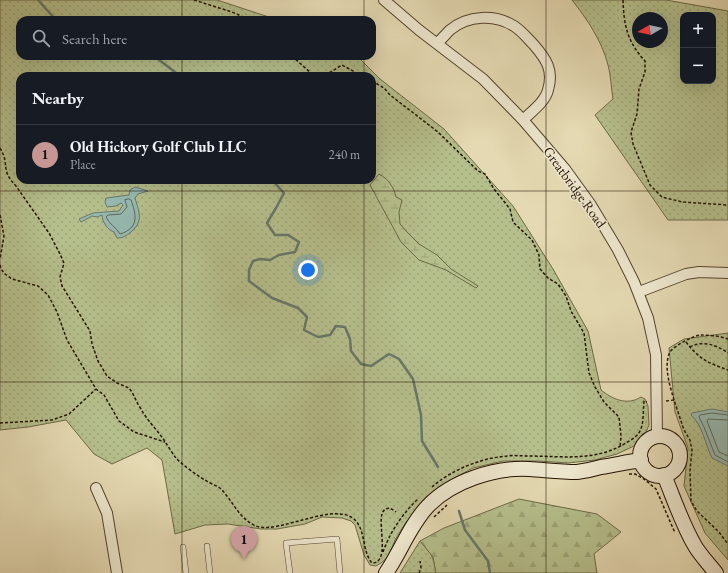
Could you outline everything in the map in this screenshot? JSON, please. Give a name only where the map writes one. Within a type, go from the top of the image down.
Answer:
[{"type":"street","name":"Greatbridge Road","points":[[384,0],[483,79],[523,120],[565,169],[591,205],[618,250],[638,292],[648,318],[656,355],[657,436]]},
{"type":"street","points":[[438,43],[451,29],[468,21],[477,19],[497,19],[515,27],[545,58],[550,76],[548,91],[541,103],[523,120]]},
{"type":"street","points":[[638,292],[686,274],[699,272],[728,273]]},
{"type":"street","points":[[657,436],[668,437],[674,441],[678,447],[680,455],[679,462],[674,470],[664,475],[652,474],[643,466],[641,460],[640,453],[642,446],[651,438],[657,436]]},
{"type":"street","points":[[386,573],[417,519],[440,495],[469,480],[509,469],[580,472],[641,460]]},
{"type":"street","points":[[664,475],[681,519],[696,547],[716,573]]},
{"type":"street","points":[[96,488],[107,513],[117,573]]},
{"type":"lane","points":[[290,573],[286,543],[336,539],[340,573]]},
{"type":"lane","points":[[207,546],[210,573]]},
{"type":"lane","points":[[183,547],[186,573]]},
{"type":"path","points":[[194,0],[241,16]]},
{"type":"path","points":[[623,0],[624,21],[627,34],[636,51],[645,61],[645,72],[639,89],[637,114],[631,132],[633,144],[650,185],[662,197],[682,202],[728,205]]},
{"type":"path","points":[[296,60],[310,72]]},
{"type":"path","points":[[331,72],[342,65],[355,72]]},
{"type":"path","points":[[376,83],[438,132],[478,171],[485,174],[494,189],[510,209],[513,222],[532,240],[539,255],[540,269],[548,278],[558,284],[566,296],[571,311],[584,333],[589,373],[604,402],[619,417],[621,432],[620,447]]},
{"type":"path","points":[[0,148],[4,154],[5,174],[9,181],[16,186],[50,233],[60,254],[64,263],[60,278],[62,286],[90,331],[92,344],[98,361],[107,376],[117,383],[129,388],[140,408],[177,459],[205,481],[220,488],[246,521],[257,527],[274,526],[326,514],[341,514],[349,516],[355,520],[360,528],[368,559],[372,563],[376,563],[380,560],[382,553],[382,515],[385,509],[390,508],[396,512]]},
{"type":"path","points":[[0,215],[4,236],[0,259]]},
{"type":"path","points":[[0,265],[5,274],[12,279],[38,286],[48,295],[57,312],[67,340],[96,389],[104,395],[119,421],[134,432],[165,442]]},
{"type":"path","points":[[674,400],[668,374],[669,352],[677,345],[698,335],[709,335],[728,339]]},
{"type":"path","points":[[686,341],[694,354],[703,360],[728,370]]},
{"type":"path","points":[[690,347],[695,344],[707,344],[728,353]]},
{"type":"path","points":[[0,422],[52,420],[69,414],[96,389]]},
{"type":"path","points":[[627,474],[635,474],[656,489],[662,507],[677,538]]},
{"type":"path","points":[[430,520],[449,504]]},
{"type":"path","points":[[419,573],[421,568],[420,561]]},
{"type":"green space","points":[[0,0],[217,0],[266,16],[16,16],[16,60],[361,60],[373,72],[16,72],[16,184],[376,184],[376,75],[444,129],[513,206],[553,269],[588,331],[601,390],[615,399],[630,401],[641,397],[645,399],[648,406],[649,425],[644,437],[634,446],[617,454],[595,460],[568,463],[503,461],[473,468],[447,482],[406,522],[395,540],[388,557],[376,566],[370,565],[364,555],[355,525],[351,521],[342,518],[322,517],[305,524],[277,529],[261,529],[228,524],[205,525],[175,534],[162,460],[147,448],[112,464],[94,454],[66,420],[28,427],[0,430]]},
{"type":"green space","points":[[572,0],[666,0],[728,11],[728,220],[668,220],[595,115],[613,99],[608,65],[602,47]]},
{"type":"green space","points":[[379,174],[385,178],[394,190],[396,197],[402,200],[399,212],[400,224],[407,232],[419,244],[437,255],[451,269],[478,286],[476,288],[446,270],[419,260],[401,242],[370,185],[376,184],[376,178]]},
{"type":"green space","points":[[728,333],[728,560],[705,533],[684,486],[688,448],[675,412],[669,348],[684,339]]},
{"type":"green space","points":[[519,499],[597,514],[621,532],[594,554],[597,573],[436,573],[433,557],[420,541],[444,528]]},
{"type":"green space","points":[[420,541],[427,547],[433,559],[436,573],[400,573]]},
{"type":"water","points":[[135,187],[148,191],[138,194],[135,198],[139,212],[139,220],[135,228],[126,236],[117,238],[114,232],[106,225],[102,215],[97,217],[92,216],[81,222],[79,219],[93,213],[119,211],[123,205],[121,203],[116,206],[107,207],[105,202],[106,198],[129,195],[130,190]]},
{"type":"water","points":[[712,409],[728,412],[728,466],[712,458],[701,430],[691,415],[692,413]]},
{"type":"waterway","points":[[38,0],[52,16]]},
{"type":"waterway","points":[[159,60],[175,72]]},
{"type":"waterway","points":[[276,184],[284,193],[267,223],[275,235],[288,235],[299,242],[295,252],[279,255],[270,260],[260,259],[253,261],[249,270],[249,281],[272,298],[298,308],[307,317],[304,330],[318,337],[330,335],[336,326],[345,327],[350,339],[351,351],[361,364],[371,366],[389,354],[399,359],[413,379],[421,415],[422,441],[438,467]]},
{"type":"waterway","points":[[459,511],[465,530],[488,561],[490,573]]},
{"type":"place","name":"Old Hickory Golf Club LLC","points":[[244,559]]}]
